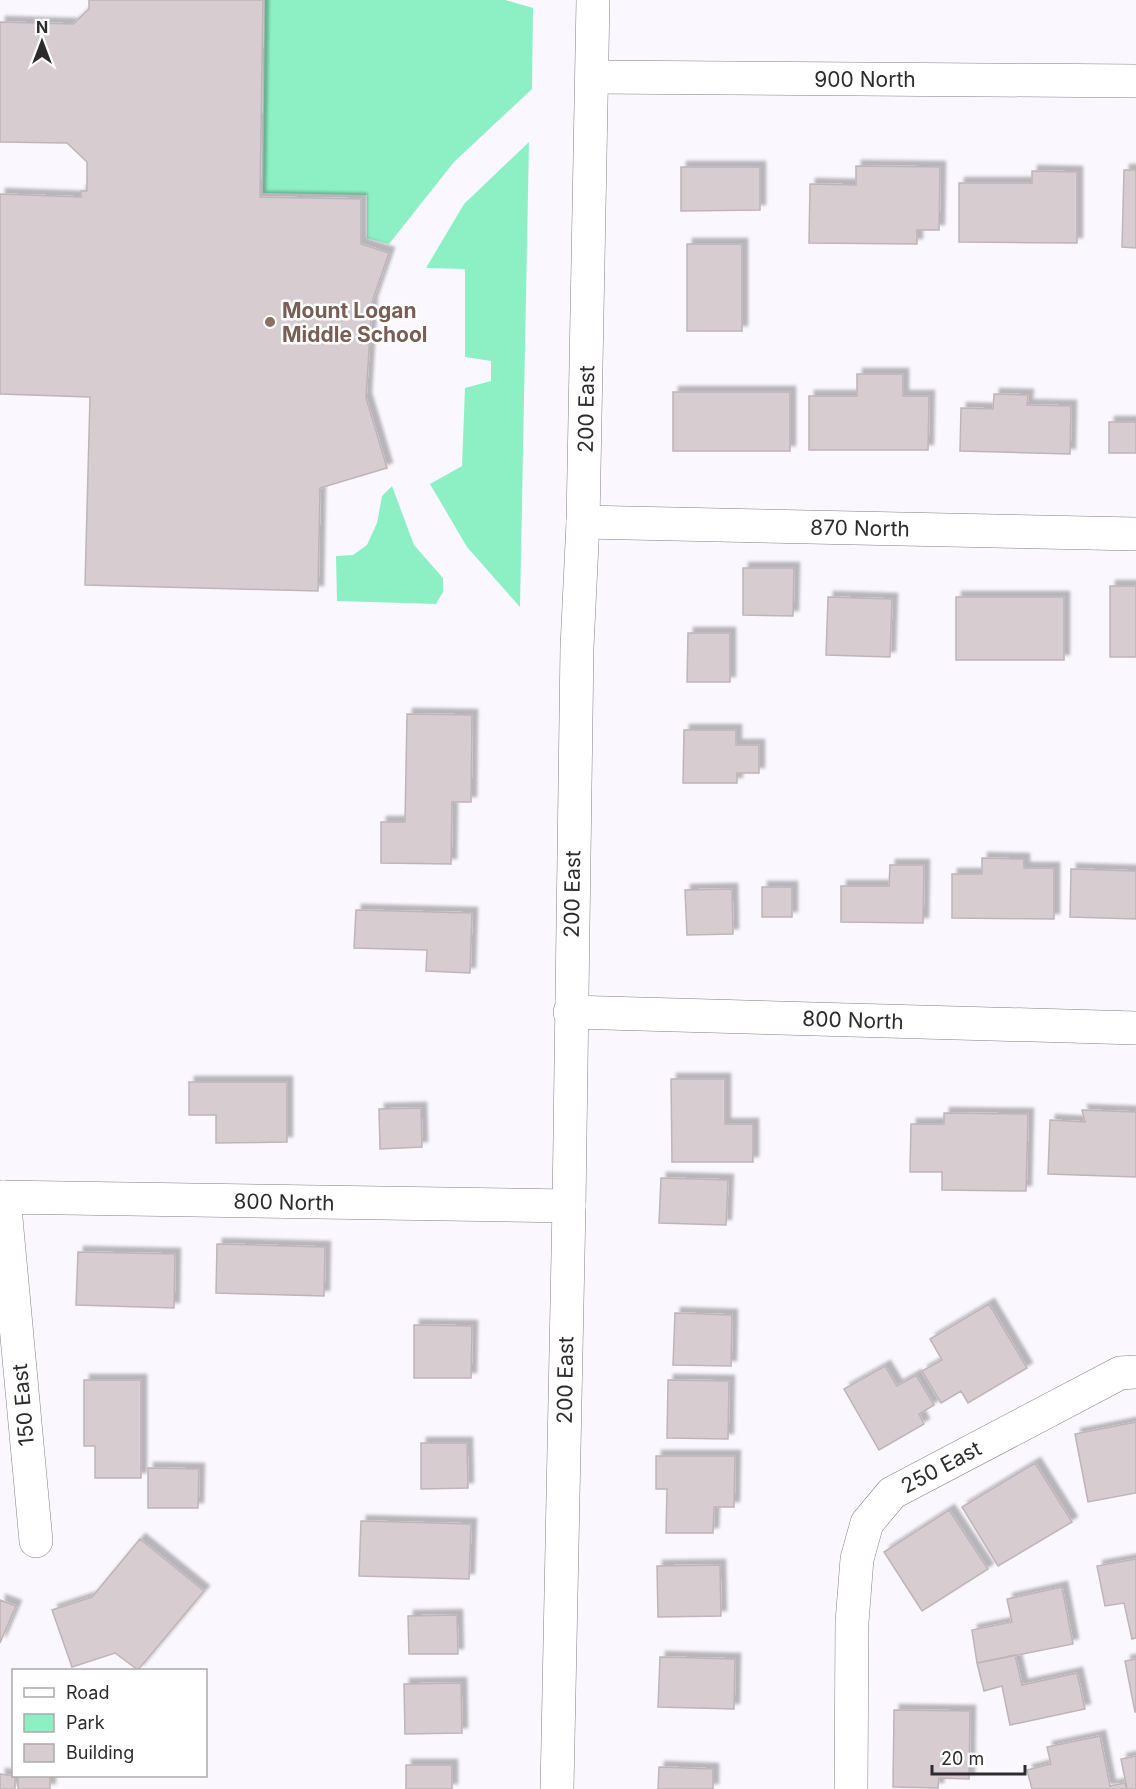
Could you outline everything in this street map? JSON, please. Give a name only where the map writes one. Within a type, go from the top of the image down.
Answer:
[{"type":"street","name":"200 East","points":[[557,1789],[577,647],[583,522],[594,0]]},
{"type":"street","name":"900 North","points":[[593,77],[1136,81]]},
{"type":"street","name":"870 North","points":[[583,522],[1136,534]]},
{"type":"street","name":"800 North","points":[[570,1012],[1136,1028]]},
{"type":"street","name":"800 North","points":[[2,1197],[569,1206]]},
{"type":"street","name":"150 East","points":[[2,1197],[36,1541]]},
{"type":"street","name":"250 East","points":[[851,1789],[852,1622],[857,1559],[867,1523],[892,1494],[1120,1373],[1136,1372]]},
{"type":"green space","points":[[265,0],[505,0],[533,8],[532,89],[454,162],[389,244],[367,238],[367,195],[263,193]]},
{"type":"green space","points":[[529,142],[520,607],[467,547],[430,484],[462,466],[465,388],[491,381],[491,361],[465,357],[465,269],[426,268],[464,204]]},
{"type":"green space","points":[[392,486],[414,545],[443,578],[443,592],[436,604],[337,601],[336,556],[353,555],[367,545],[377,523],[382,496]]},
{"type":"building","name":"Mount Logan Middle School","points":[[89,0],[263,0],[260,197],[361,199],[361,244],[389,253],[372,302],[366,398],[387,468],[320,488],[318,591],[85,585],[90,397],[0,394],[0,194],[81,197],[81,191],[87,191],[87,162],[67,143],[0,142],[0,22],[73,24],[89,9]]},
{"type":"building","points":[[856,166],[940,167],[939,230],[917,230],[917,244],[809,243],[810,184],[856,185]]},
{"type":"building","points":[[681,167],[760,167],[760,210],[681,211]]},
{"type":"building","points":[[1124,170],[1136,170],[1136,248],[1122,247]]},
{"type":"building","points":[[1032,171],[1077,172],[1077,243],[959,242],[959,183],[1032,183]]},
{"type":"building","points":[[687,244],[742,244],[742,331],[687,331]]},
{"type":"building","points":[[857,374],[903,374],[903,396],[929,396],[928,450],[809,450],[809,396],[857,396]]},
{"type":"building","points":[[673,392],[790,392],[790,451],[673,451]]},
{"type":"building","points":[[994,394],[1028,395],[1027,405],[1071,406],[1070,454],[960,451],[961,408],[993,409]]},
{"type":"building","points":[[1109,422],[1136,422],[1136,453],[1109,453]]},
{"type":"building","points":[[743,568],[794,568],[793,616],[743,615]]},
{"type":"building","points":[[1110,586],[1136,586],[1136,657],[1110,657]]},
{"type":"building","points":[[828,597],[892,599],[890,657],[826,655]]},
{"type":"building","points":[[956,597],[1064,597],[1064,660],[956,660]]},
{"type":"building","points":[[688,633],[730,633],[730,682],[687,682]]},
{"type":"building","points":[[407,714],[472,715],[471,802],[452,802],[451,864],[381,863],[381,822],[405,822]]},
{"type":"building","points":[[684,730],[736,730],[736,745],[759,745],[759,773],[737,773],[737,783],[683,783]]},
{"type":"building","points":[[982,858],[1024,859],[1024,868],[1054,868],[1054,919],[952,918],[952,874],[982,874]]},
{"type":"building","points":[[890,865],[924,865],[923,923],[841,922],[841,886],[889,886]]},
{"type":"building","points":[[1071,869],[1136,871],[1136,919],[1070,917]]},
{"type":"building","points":[[762,887],[792,887],[792,917],[762,917]]},
{"type":"building","points":[[732,889],[733,934],[687,935],[685,890]]},
{"type":"building","points":[[356,910],[472,913],[470,973],[426,971],[427,950],[354,948]]},
{"type":"building","points":[[671,1079],[725,1079],[725,1124],[753,1124],[753,1162],[672,1162]]},
{"type":"building","points":[[189,1082],[287,1082],[287,1142],[216,1143],[216,1115],[189,1115]]},
{"type":"building","points":[[421,1108],[422,1147],[380,1149],[379,1109]]},
{"type":"building","points":[[1082,1110],[1136,1112],[1136,1177],[1048,1174],[1050,1120],[1085,1122]]},
{"type":"building","points":[[944,1113],[1028,1114],[1026,1191],[942,1190],[942,1172],[910,1172],[911,1124],[944,1124]]},
{"type":"building","points":[[661,1178],[728,1180],[726,1225],[659,1223]]},
{"type":"building","points":[[217,1244],[325,1247],[324,1296],[216,1293]]},
{"type":"building","points":[[78,1252],[175,1254],[174,1308],[76,1305]]},
{"type":"building","points":[[989,1304],[1027,1368],[968,1403],[961,1391],[941,1403],[922,1371],[942,1360],[930,1339]]},
{"type":"building","points":[[675,1313],[732,1315],[731,1366],[673,1365]]},
{"type":"building","points":[[414,1325],[472,1326],[471,1378],[414,1378]]},
{"type":"building","points":[[885,1366],[897,1386],[916,1375],[934,1405],[919,1414],[924,1424],[879,1450],[844,1389]]},
{"type":"building","points":[[84,1380],[141,1380],[141,1478],[95,1478],[95,1446],[84,1446]]},
{"type":"building","points":[[668,1380],[729,1381],[728,1439],[667,1438]]},
{"type":"building","points":[[1136,1422],[1136,1493],[1088,1502],[1075,1434]]},
{"type":"building","points":[[421,1443],[467,1443],[468,1488],[421,1489]]},
{"type":"building","points":[[656,1456],[735,1456],[734,1507],[714,1507],[713,1533],[666,1533],[667,1489],[656,1489]]},
{"type":"building","points":[[1035,1463],[1072,1522],[998,1566],[962,1507]]},
{"type":"building","points":[[148,1468],[199,1469],[198,1508],[148,1508]]},
{"type":"building","points":[[949,1510],[988,1569],[922,1611],[884,1552]]},
{"type":"building","points":[[361,1521],[471,1524],[469,1579],[359,1576]]},
{"type":"building","points":[[140,1539],[204,1591],[139,1669],[115,1653],[72,1667],[52,1610],[92,1597]]},
{"type":"building","points":[[1136,1559],[1136,1638],[1132,1639],[1124,1603],[1105,1606],[1097,1566]]},
{"type":"building","points":[[720,1565],[721,1616],[658,1617],[657,1566]]},
{"type":"building","points":[[1062,1587],[1073,1644],[977,1663],[972,1630],[1012,1622],[1007,1599]]},
{"type":"building","points":[[0,1600],[16,1606],[0,1643]]},
{"type":"building","points":[[457,1615],[458,1654],[409,1654],[408,1616]]},
{"type":"building","points":[[1015,1655],[1022,1685],[1077,1673],[1085,1709],[1010,1725],[1002,1686],[984,1691],[977,1663]]},
{"type":"building","points":[[660,1657],[735,1659],[734,1709],[658,1707]]},
{"type":"building","points":[[1136,1659],[1136,1712],[1135,1712],[1125,1661]]},
{"type":"building","points":[[461,1683],[462,1733],[405,1734],[404,1684]]},
{"type":"building","points":[[894,1710],[970,1711],[969,1779],[939,1778],[938,1788],[893,1787]]},
{"type":"building","points":[[1100,1736],[1110,1786],[1125,1783],[1127,1789],[1032,1789],[1027,1770],[1051,1764],[1047,1747]]},
{"type":"building","points":[[1136,1756],[1136,1789],[1127,1789],[1121,1759]]},
{"type":"building","points":[[406,1765],[452,1765],[452,1789],[406,1789]]},
{"type":"building","points":[[659,1767],[713,1769],[713,1789],[658,1789]]},
{"type":"building","points":[[0,1774],[15,1777],[15,1789],[0,1789]]},
{"type":"building","points":[[18,1777],[50,1777],[50,1789],[18,1789]]},
{"type":"place","name":"Mount Logan Middle School","points":[[270,322]]}]
